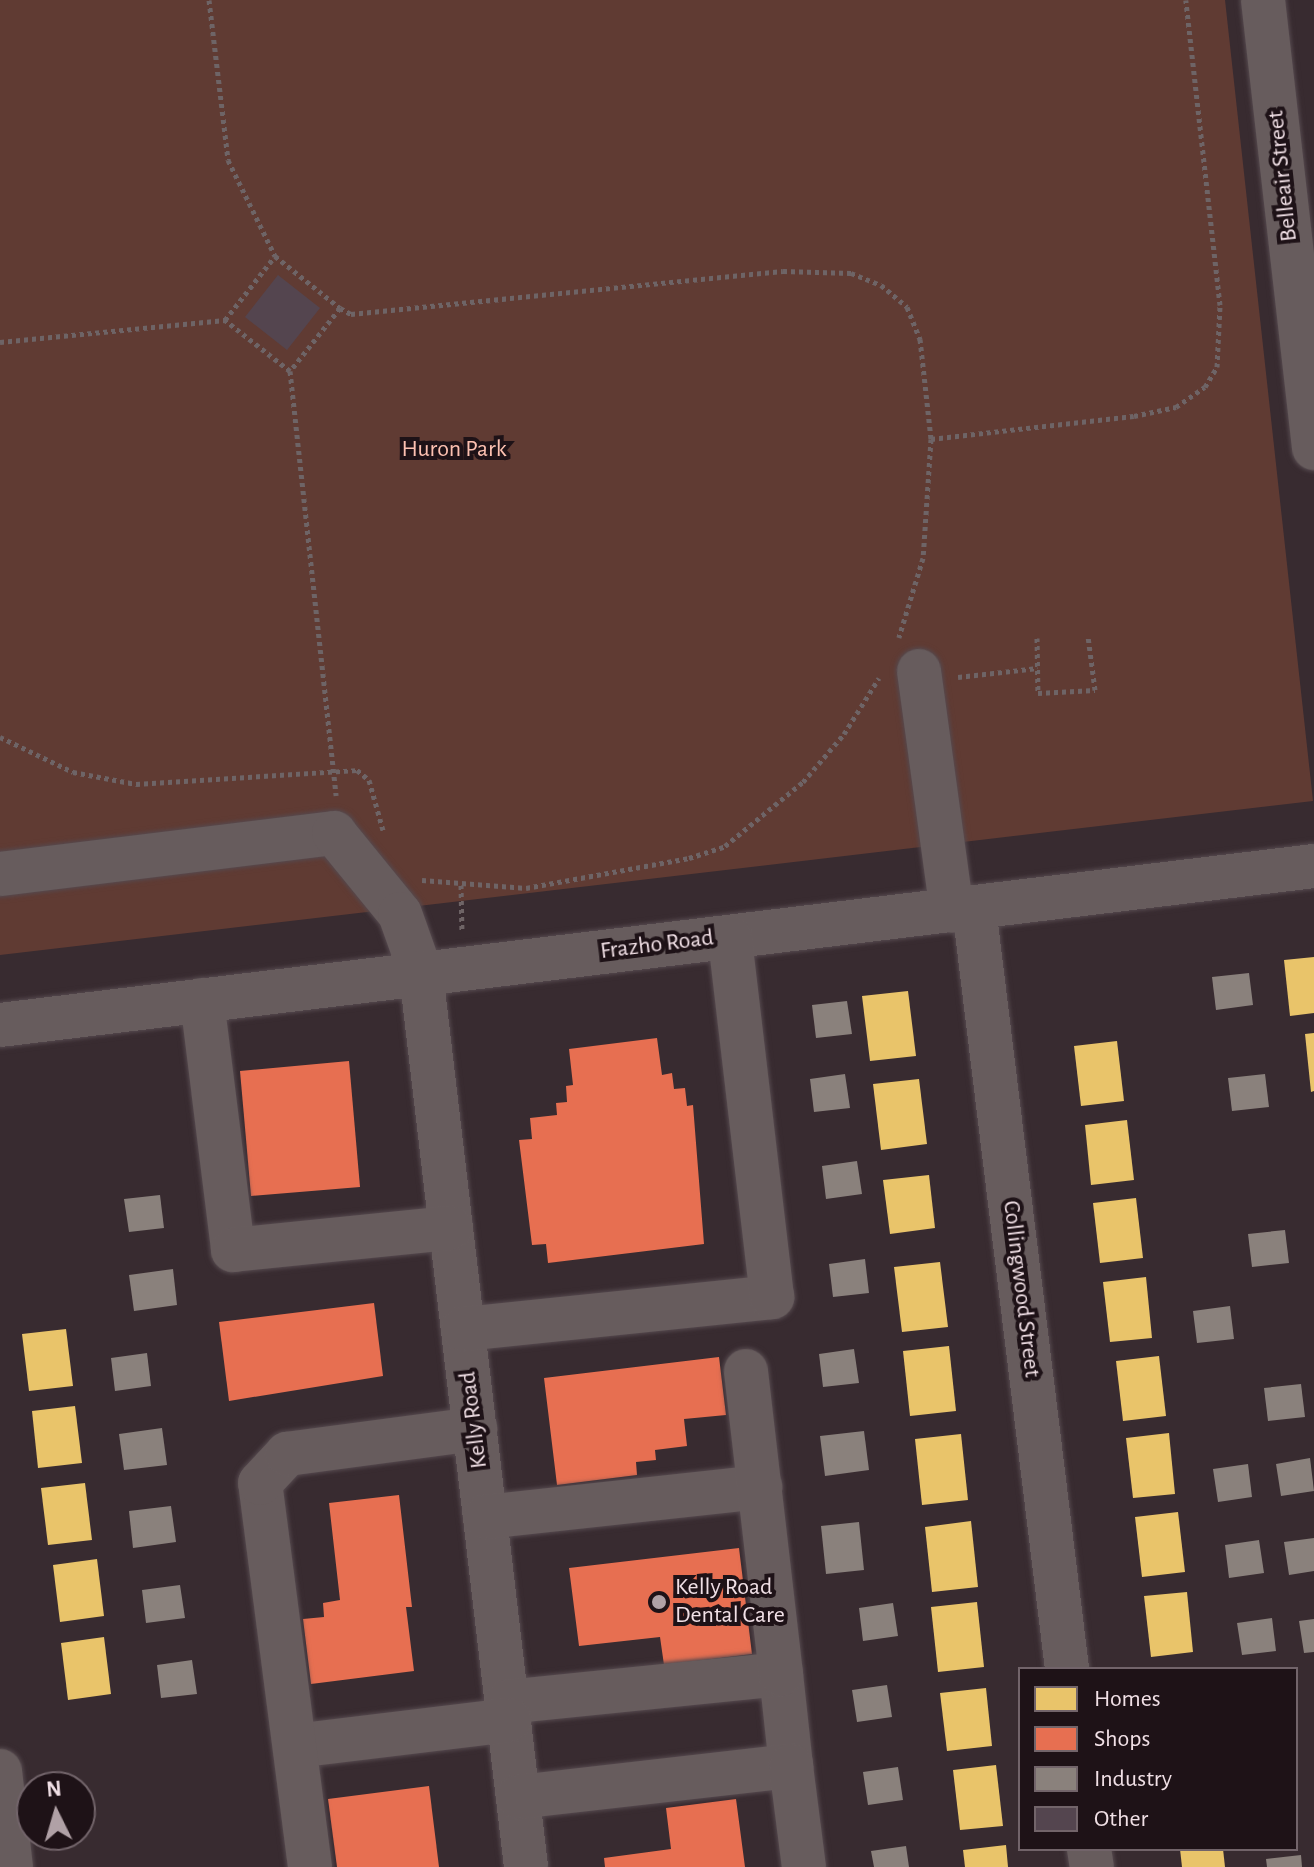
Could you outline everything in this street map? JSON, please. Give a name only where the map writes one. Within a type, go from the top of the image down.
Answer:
[{"type":"street","name":"Belleair Street","points":[[1263,0],[1314,448]]},
{"type":"street","name":"Collingwood Street","points":[[898,665],[963,910],[1067,1667]]},
{"type":"street","name":"Kelly Road","points":[[0,874],[334,833],[400,914],[421,973],[526,1867]]},
{"type":"street","name":"Frazho Road","points":[[0,1025],[1314,866]]},
{"type":"street","points":[[463,1329],[772,1297],[730,937]]},
{"type":"street","points":[[202,1000],[233,1250],[451,1228]]},
{"type":"street","points":[[746,1371],[804,1867]]},
{"type":"street","points":[[310,1867],[260,1483],[287,1454],[475,1429]]},
{"type":"street","points":[[485,1517],[760,1487]]},
{"type":"street","points":[[295,1746],[508,1711],[781,1674]]},
{"type":"street","points":[[518,1797],[791,1766]]},
{"type":"street","points":[[0,1771],[11,1867]]},
{"type":"path","points":[[209,0],[228,160],[275,256],[351,314],[783,271],[851,273],[881,285],[907,307],[920,339],[931,439],[923,558],[898,665],[803,782],[725,846],[689,858],[526,888],[423,880],[409,872]]},
{"type":"path","points":[[931,439],[1134,416],[1176,407],[1205,387],[1217,367],[1220,305],[1186,0]]},
{"type":"path","points":[[225,320],[275,256]]},
{"type":"path","points":[[337,805],[290,371],[340,308]]},
{"type":"path","points":[[0,342],[225,320],[290,371]]},
{"type":"path","points":[[1037,638],[1038,693],[1095,690],[1088,636]]},
{"type":"path","points":[[0,737],[73,772],[136,784],[181,785],[357,770],[369,780],[388,843]]},
{"type":"path","points":[[461,885],[462,933]]},
{"type":"green space","name":"Huron Park","points":[[0,0],[1225,0],[1313,801],[0,955]]},
{"type":"building: Homes","points":[[1314,957],[1314,1013],[1290,1016],[1284,960]]},
{"type":"building: Homes","points":[[908,991],[916,1056],[870,1061],[862,996]]},
{"type":"building: Homes","points":[[1314,1033],[1314,1091],[1311,1092],[1305,1034]]},
{"type":"building: Homes","points":[[1117,1041],[1124,1101],[1081,1106],[1074,1046]]},
{"type":"building: Homes","points":[[919,1079],[927,1144],[881,1150],[873,1084]]},
{"type":"building: Homes","points":[[1127,1120],[1134,1180],[1091,1185],[1085,1125]]},
{"type":"building: Homes","points":[[929,1175],[935,1228],[890,1234],[883,1180]]},
{"type":"building: Homes","points":[[1136,1198],[1143,1258],[1100,1263],[1093,1203]]},
{"type":"building: Homes","points":[[940,1262],[948,1327],[902,1332],[894,1267]]},
{"type":"building: Homes","points":[[1146,1277],[1152,1338],[1110,1342],[1103,1282]]},
{"type":"building: Homes","points":[[66,1329],[73,1386],[29,1391],[22,1334]]},
{"type":"building: Homes","points":[[949,1346],[956,1411],[910,1416],[903,1351]]},
{"type":"building: Homes","points":[[1159,1356],[1166,1416],[1123,1421],[1116,1361]]},
{"type":"building: Homes","points":[[75,1406],[82,1463],[38,1468],[32,1411]]},
{"type":"building: Homes","points":[[1169,1433],[1175,1494],[1133,1498],[1126,1438]]},
{"type":"building: Homes","points":[[961,1434],[968,1500],[922,1505],[915,1439]]},
{"type":"building: Homes","points":[[85,1483],[92,1540],[48,1545],[41,1488]]},
{"type":"building: Homes","points":[[1178,1512],[1185,1572],[1142,1577],[1135,1517]]},
{"type":"building: Homes","points":[[971,1521],[978,1587],[932,1592],[925,1527]]},
{"type":"building: Homes","points":[[97,1559],[104,1616],[60,1622],[53,1565]]},
{"type":"building: Homes","points":[[1187,1592],[1193,1652],[1151,1657],[1144,1596]]},
{"type":"building: Homes","points":[[977,1602],[984,1667],[938,1672],[931,1607]]},
{"type":"building: Homes","points":[[104,1637],[111,1694],[68,1700],[61,1643]]},
{"type":"building: Homes","points":[[986,1688],[992,1746],[947,1751],[940,1693]]},
{"type":"building: Homes","points":[[996,1765],[1003,1826],[960,1830],[953,1770]]},
{"type":"building: Homes","points":[[1006,1845],[1008,1867],[965,1867],[963,1850]]},
{"type":"building: Homes","points":[[1180,1851],[1223,1851],[1225,1867],[1182,1867]]},
{"type":"building: Shops","points":[[657,1038],[662,1075],[672,1073],[674,1089],[685,1088],[687,1106],[693,1105],[704,1244],[548,1263],[546,1244],[532,1245],[519,1140],[532,1139],[530,1118],[557,1115],[556,1103],[567,1102],[566,1086],[573,1085],[569,1049]]},
{"type":"building: Shops","points":[[349,1061],[360,1187],[251,1196],[240,1071]]},
{"type":"building: Shops","points":[[374,1303],[383,1376],[229,1401],[219,1322]]},
{"type":"building: Shops","points":[[719,1357],[726,1415],[684,1419],[687,1446],[655,1450],[656,1460],[636,1462],[637,1475],[557,1485],[544,1378]]},
{"type":"building: Shops","points":[[399,1495],[412,1607],[406,1607],[414,1671],[311,1684],[303,1619],[324,1617],[323,1603],[340,1600],[329,1503]]},
{"type":"building: Shops","name":"Kelly Road Dental Care","points":[[739,1548],[752,1654],[664,1665],[660,1637],[579,1646],[569,1568]]},
{"type":"building: Shops","points":[[429,1786],[439,1867],[337,1867],[328,1799]]},
{"type":"building: Shops","points":[[736,1799],[745,1867],[605,1867],[604,1858],[671,1849],[666,1808]]},
{"type":"building: Industry","points":[[1249,973],[1253,1005],[1216,1010],[1212,977]]},
{"type":"building: Industry","points":[[847,1001],[852,1034],[816,1038],[812,1005]]},
{"type":"building: Industry","points":[[845,1074],[850,1108],[814,1112],[810,1079]]},
{"type":"building: Industry","points":[[1265,1074],[1269,1107],[1232,1111],[1228,1078]]},
{"type":"building: Industry","points":[[857,1161],[862,1194],[826,1199],[822,1166]]},
{"type":"building: Industry","points":[[160,1195],[164,1228],[129,1232],[124,1199]]},
{"type":"building: Industry","points":[[1285,1230],[1289,1263],[1252,1267],[1248,1234]]},
{"type":"building: Industry","points":[[865,1259],[869,1293],[833,1297],[829,1264]]},
{"type":"building: Industry","points":[[173,1269],[177,1305],[134,1311],[129,1275]]},
{"type":"building: Industry","points":[[1230,1306],[1234,1339],[1197,1343],[1193,1311]]},
{"type":"building: Industry","points":[[854,1349],[859,1383],[823,1387],[819,1354]]},
{"type":"building: Industry","points":[[147,1353],[151,1386],[115,1391],[111,1358]]},
{"type":"building: Industry","points":[[1301,1384],[1305,1417],[1268,1421],[1264,1388]]},
{"type":"building: Industry","points":[[162,1428],[167,1465],[124,1470],[119,1434]]},
{"type":"building: Industry","points":[[864,1431],[869,1470],[825,1476],[820,1436]]},
{"type":"building: Industry","points":[[1310,1458],[1314,1491],[1281,1496],[1276,1464]]},
{"type":"building: Industry","points":[[1248,1464],[1252,1497],[1218,1502],[1213,1469]]},
{"type":"building: Industry","points":[[171,1506],[176,1542],[133,1548],[129,1511]]},
{"type":"building: Industry","points":[[859,1522],[864,1570],[826,1574],[821,1526]]},
{"type":"building: Industry","points":[[1314,1538],[1314,1571],[1289,1575],[1284,1542]]},
{"type":"building: Industry","points":[[1259,1540],[1264,1573],[1229,1578],[1225,1545]]},
{"type":"building: Industry","points":[[180,1585],[185,1618],[146,1623],[142,1590]]},
{"type":"building: Industry","points":[[893,1603],[898,1636],[863,1641],[859,1608]]},
{"type":"building: Industry","points":[[1272,1618],[1276,1651],[1242,1655],[1237,1623]]},
{"type":"building: Industry","points":[[1314,1619],[1314,1652],[1304,1653],[1299,1621]]},
{"type":"building: Industry","points":[[192,1660],[197,1694],[161,1698],[157,1665]]},
{"type":"building: Industry","points":[[887,1685],[892,1717],[857,1722],[852,1690]]},
{"type":"building: Industry","points":[[898,1767],[903,1800],[868,1805],[863,1772]]},
{"type":"building: Industry","points":[[906,1846],[909,1867],[874,1867],[871,1851]]},
{"type":"building: Industry","points":[[1301,1855],[1302,1867],[1267,1867],[1266,1859]]},
{"type":"building: Other","points":[[278,275],[320,308],[287,350],[245,317]]},
{"type":"place","name":"Kelly Road Dental Care","points":[[659,1602]]}]
